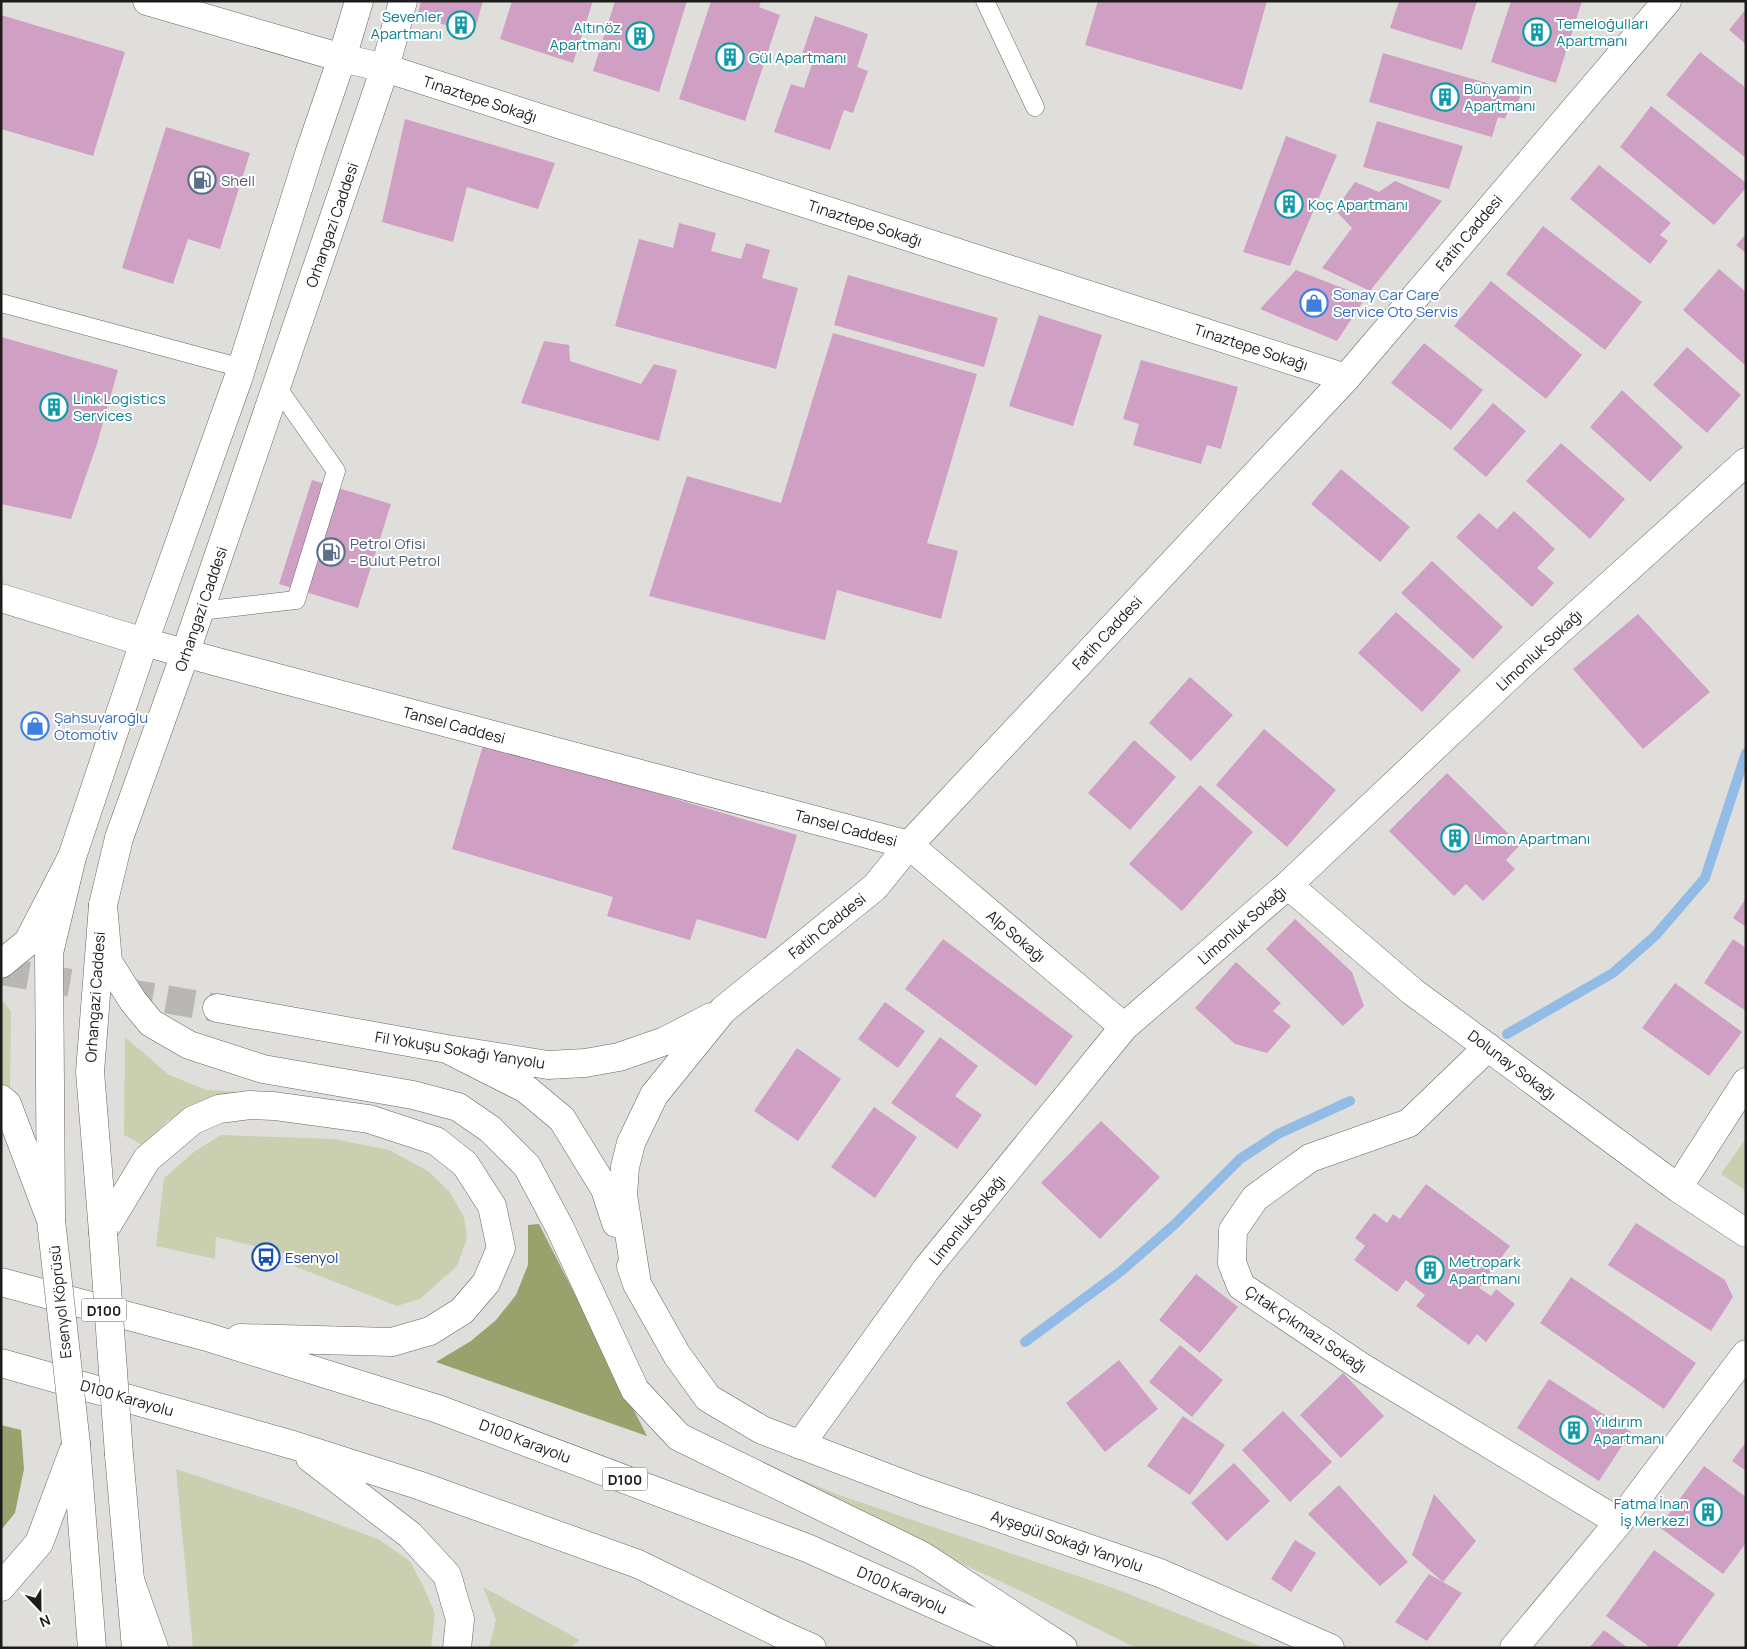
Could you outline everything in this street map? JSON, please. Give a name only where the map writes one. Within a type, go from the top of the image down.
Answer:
[{"type":"main road","points":[[147,1],[342,58]]},
{"type":"main road","points":[[51,1220],[50,953],[72,857],[144,642],[242,368],[359,1]]},
{"type":"main road","name":"Orhangazi Caddesi","points":[[104,1232],[90,1072],[103,905],[118,838],[186,654],[277,387],[385,68],[403,1]]},
{"type":"main road","name":"Fatih Caddesi","points":[[637,1284],[622,1195],[625,1167],[631,1143],[654,1095],[724,1010],[875,887],[909,845],[1346,378],[1667,1]]},
{"type":"main road","name":"Tınaztepe Sokağı","points":[[342,58],[385,68],[1346,378]]},
{"type":"main road","name":"Limonluk Sokağı","points":[[800,1445],[928,1267],[1124,1027],[1288,885],[1519,667],[1746,462]]},
{"type":"main road","name":"Tansel Caddesi","points":[[1,598],[186,654],[909,845]]},
{"type":"main road","name":"Alp Sokağı","points":[[909,845],[1124,1027]]},
{"type":"main road","points":[[1,964],[28,942],[72,857]]},
{"type":"main road","name":"Dolunay Sokağı","points":[[1288,885],[1413,992],[1678,1188],[1746,1233]]},
{"type":"main road","points":[[103,905],[108,962],[133,1002],[151,1023],[189,1045],[263,1069],[413,1095],[458,1108],[490,1129],[527,1166],[560,1228],[635,1390],[679,1436],[921,1555],[1063,1648]]},
{"type":"main road","name":"Fil Yokuşu Sokağı Yanyolu","points":[[217,1008],[548,1065],[586,1063],[619,1057],[665,1041],[724,1010]]},
{"type":"main road","name":"Çıtak Çıkmazı Sokağı","points":[[1488,1048],[1409,1123],[1310,1158],[1255,1198],[1233,1230],[1232,1263],[1241,1286],[1355,1362],[1619,1522]]},
{"type":"main road","points":[[447,1049],[526,1089],[562,1118],[605,1189],[637,1284]]},
{"type":"main road","points":[[1678,1188],[1746,1082]]},
{"type":"main road","points":[[1,1100],[7,1104],[51,1220]]},
{"type":"main road","points":[[136,1648],[104,1232],[147,1159],[193,1120],[219,1109],[250,1105],[274,1106],[368,1119],[436,1141],[465,1164],[492,1206],[501,1248],[486,1283],[462,1311],[430,1331],[392,1342],[207,1337]]},
{"type":"main road","name":"Esenyol Köprüsü","points":[[51,1220],[76,1444],[92,1648]]},
{"type":"main road","name":"D100 Karayolu","points":[[1,1282],[207,1337],[438,1409],[807,1548],[1032,1648]]},
{"type":"main road","name":"Ayşegül Sokağı Yanyolu","points":[[637,1284],[677,1355],[708,1398],[762,1430],[931,1494],[1160,1572],[1330,1648]]},
{"type":"main road","points":[[1514,1648],[1619,1522],[1746,1354]]},
{"type":"main road","name":"D100 Karayolu","points":[[3,1364],[293,1445],[418,1485],[638,1564],[790,1644],[812,1648]]},
{"type":"main road","points":[[1,1588],[40,1544],[76,1444]]},
{"type":"main road","points":[[293,1445],[410,1534],[447,1576],[460,1619],[457,1648]]},
{"type":"main road","points":[[130,1580],[154,1648]]},
{"type":"lane","points":[[985,1],[1035,107]]},
{"type":"lane","points":[[1,303],[242,368]]},
{"type":"lane","points":[[200,611],[296,600],[336,471],[277,387]]},
{"type":"green space","points":[[4,1002],[11,1012],[10,1093],[1,1094],[1,1004]]},
{"type":"green space","points":[[125,1037],[169,1075],[207,1090],[240,1092],[211,1099],[167,1121],[144,1146],[124,1135]]},
{"type":"green space","points":[[221,1135],[334,1139],[389,1150],[428,1171],[449,1191],[464,1217],[467,1239],[457,1266],[420,1299],[397,1306],[294,1266],[295,1256],[216,1237],[215,1259],[156,1246],[164,1178],[195,1151]]},
{"type":"green space","points":[[1746,1138],[1746,1191],[1721,1174]]},
{"type":"green space","points":[[539,1224],[647,1436],[436,1362],[471,1341],[496,1320],[516,1295],[528,1265],[528,1225]]},
{"type":"green space","points":[[1,1425],[21,1430],[24,1469],[15,1513],[1,1530]]},
{"type":"green space","points":[[176,1469],[300,1510],[378,1539],[410,1561],[435,1614],[431,1648],[193,1648]]},
{"type":"green space","points":[[795,1477],[839,1495],[1116,1589],[1265,1648],[1136,1648],[1025,1593],[795,1486]]},
{"type":"green space","points":[[483,1587],[580,1640],[569,1648],[489,1648],[496,1620]]},
{"type":"building","name":"Sevenler Apartmanı","points":[[421,1],[483,1],[474,33],[417,17]]},
{"type":"building","points":[[512,1],[593,1],[573,63],[500,39]]},
{"type":"building","name":"Altınöz Apartmanı","points":[[615,1],[687,1],[659,92],[593,71]]},
{"type":"building","name":"Gül Apartmanı","points":[[711,1],[761,1],[759,7],[780,15],[745,121],[679,99]]},
{"type":"building","points":[[1098,1],[1267,1],[1242,90],[1085,45]]},
{"type":"building","points":[[1399,1],[1477,1],[1462,50],[1390,28]]},
{"type":"building","name":"Temeloğulları Apartmanı","points":[[1511,1],[1582,1],[1556,83],[1491,62]]},
{"type":"building","points":[[1746,9],[1746,44],[1729,30]]},
{"type":"building","points":[[1,15],[125,52],[93,156],[1,129]]},
{"type":"building","points":[[815,16],[868,34],[857,67],[868,71],[853,113],[844,110],[830,150],[774,132],[791,84],[804,88],[813,61],[801,57]]},
{"type":"building","points":[[1700,52],[1746,88],[1746,158],[1666,95]]},
{"type":"building","name":"Bünyamin Apartmanı","points":[[1383,53],[1521,93],[1515,113],[1508,111],[1505,119],[1498,117],[1492,137],[1369,102]]},
{"type":"building","points":[[1651,106],[1746,183],[1746,188],[1714,225],[1620,147]]},
{"type":"building","points":[[405,119],[555,163],[538,209],[467,187],[453,242],[382,222]]},
{"type":"building","points":[[1377,121],[1463,146],[1449,189],[1363,167]]},
{"type":"building","points":[[166,127],[250,153],[220,249],[188,239],[173,284],[122,268]]},
{"type":"building","name":"Koç Apartmanı","points":[[1286,136],[1337,155],[1290,266],[1243,252]]},
{"type":"building","points":[[1599,165],[1671,223],[1660,235],[1668,241],[1650,264],[1570,199]]},
{"type":"building","points":[[1395,181],[1442,201],[1370,291],[1322,268],[1352,228],[1335,210],[1355,182],[1379,192]]},
{"type":"building","points":[[679,223],[716,233],[711,251],[741,259],[746,243],[770,250],[762,278],[798,288],[776,369],[615,326],[639,239],[673,248]]},
{"type":"building","points":[[1543,226],[1642,302],[1605,350],[1506,274]]},
{"type":"building","points":[[1746,234],[1746,253],[1736,245]]},
{"type":"building","points":[[1719,269],[1746,292],[1746,366],[1683,310]]},
{"type":"building","name":"Sonay Car Care Service Oto Servis","points":[[1296,270],[1366,297],[1337,341],[1260,309]]},
{"type":"building","points":[[848,275],[998,318],[984,367],[834,325]]},
{"type":"building","points":[[1491,281],[1582,355],[1546,399],[1454,326]]},
{"type":"building","points":[[1039,315],[1102,335],[1073,426],[1009,406]]},
{"type":"building","points":[[833,333],[977,374],[927,543],[958,551],[941,619],[837,590],[825,640],[649,596],[687,476],[781,503]]},
{"type":"building","name":"Link Logistics Services","points":[[1,337],[118,370],[97,444],[71,519],[1,504]]},
{"type":"building","points":[[544,341],[569,345],[570,361],[641,384],[654,364],[677,370],[659,441],[521,403]]},
{"type":"building","points":[[1424,343],[1483,390],[1451,430],[1391,383]]},
{"type":"building","points":[[1687,347],[1741,395],[1707,433],[1653,385]]},
{"type":"building","points":[[1141,360],[1238,387],[1221,449],[1207,445],[1201,464],[1133,445],[1139,424],[1123,419]]},
{"type":"building","points":[[1622,390],[1683,447],[1650,482],[1590,427]]},
{"type":"building","points":[[1493,403],[1526,431],[1486,477],[1453,449]]},
{"type":"building","points":[[1561,443],[1625,499],[1590,539],[1526,481]]},
{"type":"building","points":[[1341,469],[1410,527],[1380,562],[1311,504]]},
{"type":"building","points":[[312,480],[391,504],[358,608],[279,584]]},
{"type":"building","points":[[1514,511],[1555,549],[1537,568],[1554,583],[1532,607],[1456,537],[1479,513],[1497,529]]},
{"type":"building","points":[[1432,561],[1503,627],[1473,659],[1401,593]]},
{"type":"building","points":[[1396,612],[1461,670],[1422,712],[1358,653]]},
{"type":"building","points":[[1638,614],[1710,692],[1643,749],[1573,669]]},
{"type":"building","points":[[1190,677],[1233,715],[1191,761],[1149,723]]},
{"type":"building","points":[[1264,729],[1336,790],[1287,847],[1216,785]]},
{"type":"building","points":[[1134,740],[1176,777],[1130,830],[1088,793]]},
{"type":"building","points":[[484,742],[797,835],[766,939],[697,919],[690,940],[607,916],[613,897],[452,849]]},
{"type":"building","name":"Limon Apartmanı","points":[[1447,773],[1520,845],[1506,860],[1515,869],[1483,901],[1466,884],[1454,896],[1389,831]]},
{"type":"building","points":[[1200,785],[1253,832],[1182,911],[1129,864]]},
{"type":"building","points":[[1746,898],[1746,927],[1733,918]]},
{"type":"building","points":[[1295,919],[1352,972],[1364,1006],[1343,1026],[1266,949]]},
{"type":"building","points":[[943,939],[1073,1036],[1036,1086],[905,989]]},
{"type":"building","points":[[1733,939],[1746,948],[1746,1011],[1704,983]]},
{"type":"building","points":[[1236,962],[1281,1003],[1273,1011],[1291,1026],[1267,1053],[1235,1044],[1195,1008]]},
{"type":"building","points":[[1675,983],[1742,1032],[1709,1076],[1642,1028]]},
{"type":"building","points":[[885,1002],[925,1031],[898,1068],[858,1039]]},
{"type":"building","points":[[940,1037],[978,1066],[955,1096],[982,1115],[957,1149],[891,1103]]},
{"type":"building","points":[[797,1048],[841,1079],[798,1141],[754,1111]]},
{"type":"building","points":[[874,1107],[917,1137],[875,1198],[831,1167]]},
{"type":"building","points":[[1101,1121],[1160,1177],[1100,1239],[1041,1183]]},
{"type":"building","name":"Metropark Apartmanı","points":[[1426,1184],[1510,1246],[1479,1288],[1491,1296],[1496,1289],[1515,1304],[1486,1342],[1477,1334],[1469,1345],[1416,1306],[1425,1295],[1406,1280],[1397,1292],[1354,1260],[1365,1246],[1355,1238],[1374,1213],[1387,1223],[1393,1214],[1400,1219]]},
{"type":"building","points":[[1636,1223],[1725,1280],[1733,1297],[1711,1331],[1608,1265]]},
{"type":"building","points":[[1196,1274],[1238,1307],[1200,1353],[1159,1320]]},
{"type":"building","points":[[1571,1277],[1696,1363],[1664,1409],[1540,1323]]},
{"type":"building","points":[[1180,1345],[1223,1380],[1192,1417],[1149,1382]]},
{"type":"building","points":[[1119,1360],[1158,1409],[1105,1452],[1066,1403]]},
{"type":"building","points":[[1343,1373],[1384,1416],[1341,1458],[1300,1415]]},
{"type":"building","name":"Yıldırım Apartmanı","points":[[1549,1379],[1631,1432],[1599,1481],[1517,1428]]},
{"type":"building","points":[[1283,1411],[1332,1462],[1290,1502],[1242,1450]]},
{"type":"building","points":[[1183,1416],[1225,1445],[1190,1495],[1147,1466]]},
{"type":"building","points":[[1746,1442],[1746,1471],[1732,1461]]},
{"type":"building","points":[[1234,1463],[1270,1501],[1227,1541],[1191,1503]]},
{"type":"building","name":"Fatma İnan İş Merkezi","points":[[1704,1466],[1746,1497],[1746,1543],[1723,1574],[1659,1527]]},
{"type":"building","points":[[1339,1485],[1408,1562],[1380,1586],[1308,1514]]},
{"type":"building","points":[[1434,1494],[1476,1541],[1443,1582],[1412,1555]]},
{"type":"building","points":[[1295,1540],[1316,1553],[1291,1592],[1271,1579]]},
{"type":"building","points":[[1654,1550],[1715,1594],[1676,1648],[1651,1648],[1606,1616]]},
{"type":"building","points":[[1429,1574],[1462,1593],[1427,1641],[1395,1622]]},
{"type":"building","points":[[1604,1630],[1628,1648],[1589,1648]]},
{"type":"waterway","points":[[1507,1034],[1613,973],[1655,936],[1705,878],[1746,753]]},
{"type":"waterway","points":[[1025,1342],[1120,1272],[1174,1225],[1240,1159],[1278,1134],[1350,1101]]},
{"type":"tunnel","points":[[1,971],[217,1008]]},
{"type":"place","name":"Sevenler Apartmanı","points":[[461,25]]},
{"type":"place","name":"Temeloğulları Apartmanı","points":[[1537,32]]},
{"type":"place","name":"Altınöz Apartmanı","points":[[640,36]]},
{"type":"place","name":"Gül Apartmanı","points":[[730,57]]},
{"type":"place","name":"Bünyamin Apartmanı","points":[[1445,97]]},
{"type":"place","name":"Shell","points":[[202,180]]},
{"type":"place","name":"Koç Apartmanı","points":[[1289,204]]},
{"type":"place","name":"Sonay Car Care Service Oto Servis","points":[[1314,303]]},
{"type":"place","name":"Link Logistics Services","points":[[54,407]]},
{"type":"place","name":"Petrol Ofisi - Bulut Petrol","points":[[331,552]]},
{"type":"place","name":"Şahsuvaroğlu Otomotiv","points":[[35,726]]},
{"type":"place","name":"Limon Apartmanı","points":[[1455,838]]},
{"type":"place","name":"Esenyol","points":[[266,1257]]},
{"type":"place","name":"Metropark Apartmanı","points":[[1430,1270]]},
{"type":"place","name":"Yıldırım Apartmanı","points":[[1574,1430]]},
{"type":"place","name":"Fatma İnan İş Merkezi","points":[[1708,1512]]}]
